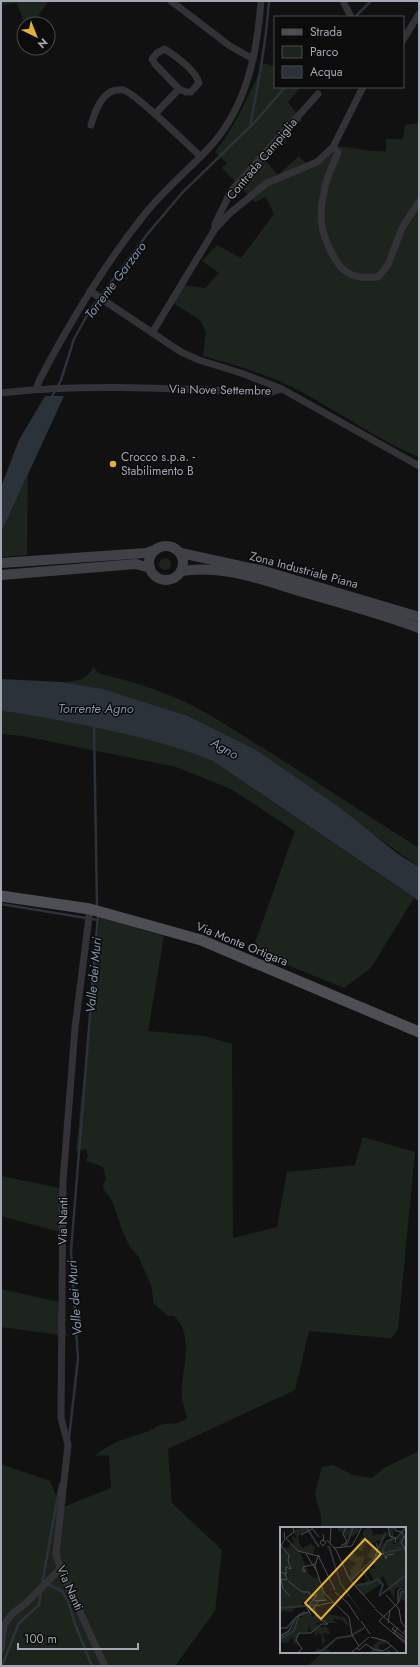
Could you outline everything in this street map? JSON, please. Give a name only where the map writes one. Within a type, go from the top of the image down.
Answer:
[{"type":"main road","points":[[1,563],[146,553],[160,547],[171,546],[181,553],[184,562],[181,571],[175,577],[166,580],[156,576],[150,568],[150,558],[155,550]]},
{"type":"main road","name":"Zona Industriale Piana","points":[[181,553],[264,571],[419,617]]},
{"type":"main road","points":[[1,575],[136,564],[150,568]]},
{"type":"main road","name":"Zona Industriale Piana","points":[[181,571],[199,568],[231,572],[388,616],[419,628]]},
{"type":"main road","name":"Via Monte Ortigara","points":[[1,896],[90,909],[201,940],[419,1032]]},
{"type":"street","points":[[171,1],[230,46],[253,59]]},
{"type":"street","points":[[40,389],[46,367],[78,310],[144,214],[224,131],[248,82],[259,31],[261,1]]},
{"type":"street","points":[[343,1],[350,15]]},
{"type":"street","points":[[404,38],[419,14]]},
{"type":"street","points":[[165,49],[198,78],[199,83],[191,92],[186,92],[179,89],[152,59],[165,49]]},
{"type":"street","points":[[362,88],[333,147],[338,152],[328,172],[324,193],[321,217],[324,234],[337,263],[348,273],[359,277],[378,278],[388,265],[402,228],[419,202]]},
{"type":"street","points":[[155,114],[179,89]]},
{"type":"street","points":[[91,125],[102,99],[118,90],[125,90],[155,114],[200,156]]},
{"type":"street","name":"Contrada Campiglia","points":[[215,229],[214,224],[231,192],[318,94]]},
{"type":"street","name":"Contrada Campiglia","points":[[152,333],[215,229],[236,208],[267,183],[317,162],[333,147]]},
{"type":"street","points":[[90,291],[181,352],[199,360],[241,373],[282,389]]},
{"type":"street","name":"Via Nove Settembre","points":[[1,393],[40,389],[71,388],[170,389],[268,393],[282,389],[419,466]]},
{"type":"street","name":"Via Nanti","points":[[90,909],[76,1028],[64,1181],[61,1418],[68,1445],[56,1553],[60,1568],[105,1666]]},
{"type":"street","points":[[1,1650],[4,1625],[11,1615],[26,1603],[60,1568]]},
{"type":"green space","points":[[1,1],[53,1],[47,3],[38,16],[22,16],[17,3],[1,5]]},
{"type":"green space","points":[[263,63],[274,67],[274,88],[300,88],[288,102],[302,120],[265,160],[278,175],[299,156],[310,168],[328,151],[337,148],[345,147],[386,151],[386,139],[403,139],[405,125],[419,123],[419,457],[386,441],[290,386],[247,369],[203,356],[206,332],[200,320],[169,300],[181,285],[205,288],[219,273],[202,261],[217,245],[241,258],[274,214],[266,197],[255,202],[222,168],[227,163],[215,152],[223,142],[248,98]]},
{"type":"green space","points":[[28,475],[27,555],[1,557],[1,533]]},
{"type":"green space","points":[[165,558],[169,560],[171,564],[169,568],[165,570],[161,568],[159,564],[161,560]]},
{"type":"green space","points":[[94,667],[98,673],[119,678],[181,700],[228,726],[419,848],[419,867],[256,750],[188,716],[103,689],[61,682],[84,678]]},
{"type":"green space","points":[[1,711],[32,715],[132,736],[181,749],[213,761],[414,898],[371,968],[344,988],[252,951],[295,831],[231,789],[176,767],[23,736],[1,734]]},
{"type":"green space","points":[[100,917],[164,936],[148,1031],[204,1036],[232,1044],[233,1238],[277,1227],[287,1172],[355,1165],[363,1137],[415,1152],[398,1330],[391,1338],[309,1331],[295,1390],[168,1449],[172,1503],[222,1550],[215,1611],[175,1666],[1,1666],[1,1464],[50,1481],[61,1508],[111,1488],[109,1455],[95,1456],[101,1451],[113,1444],[160,1425],[177,1423],[187,1418],[182,1400],[186,1345],[185,1335],[181,1325],[174,1316],[168,1316],[154,1304],[151,1285],[138,1256],[130,1247],[122,1230],[112,1200],[104,1190],[103,1185],[106,1179],[103,1167],[86,1161],[88,1155],[86,1149],[76,1151]]},
{"type":"green space","points":[[1,1176],[65,1189],[64,1233],[1,1216]]},
{"type":"green space","points":[[1,1289],[63,1303],[62,1322],[68,1336],[1,1327]]},
{"type":"green space","points":[[419,1448],[419,1666],[308,1666],[322,1653],[406,1653],[406,1527],[321,1527],[321,1516],[315,1494],[322,1467],[333,1465],[353,1475],[372,1478],[384,1468],[417,1452]]},
{"type":"water","points":[[45,396],[64,396],[1,533],[1,487],[19,440]]},
{"type":"water","name":"Torrente Agno","points":[[1,679],[61,682],[103,689],[188,716],[256,750],[339,807],[398,854],[419,867],[419,901],[213,761],[181,749],[132,736],[32,715],[1,711]]},
{"type":"waterway","points":[[250,127],[264,48],[269,1]]},
{"type":"waterway","name":"Torrente Garzaro","points":[[356,16],[371,1]]},
{"type":"waterway","name":"Torrente Garzaro","points":[[51,398],[61,380],[74,339],[90,310],[149,232],[182,193],[256,121],[284,88]]},
{"type":"waterway","name":"Valle dei Muri","points":[[94,726],[97,905]]},
{"type":"waterway","points":[[1,904],[98,920]]},
{"type":"waterway","name":"Valle dei Muri","points":[[69,1438],[78,1359],[71,1251],[98,916]]},
{"type":"waterway","name":"Valle dei Muri","points":[[42,1584],[60,1484]]},
{"type":"waterway","points":[[47,1584],[62,1591],[68,1601],[75,1624],[92,1666]]},
{"type":"waterway","name":"Valle dei Muri","points":[[2,1666],[19,1623],[39,1605],[41,1591]]},
{"type":"place","name":"Crocco s.p.a. - Stabilimento B","points":[[113,464]]},
{"type":"water label","name":"Agno","points":[[225,748]]}]
